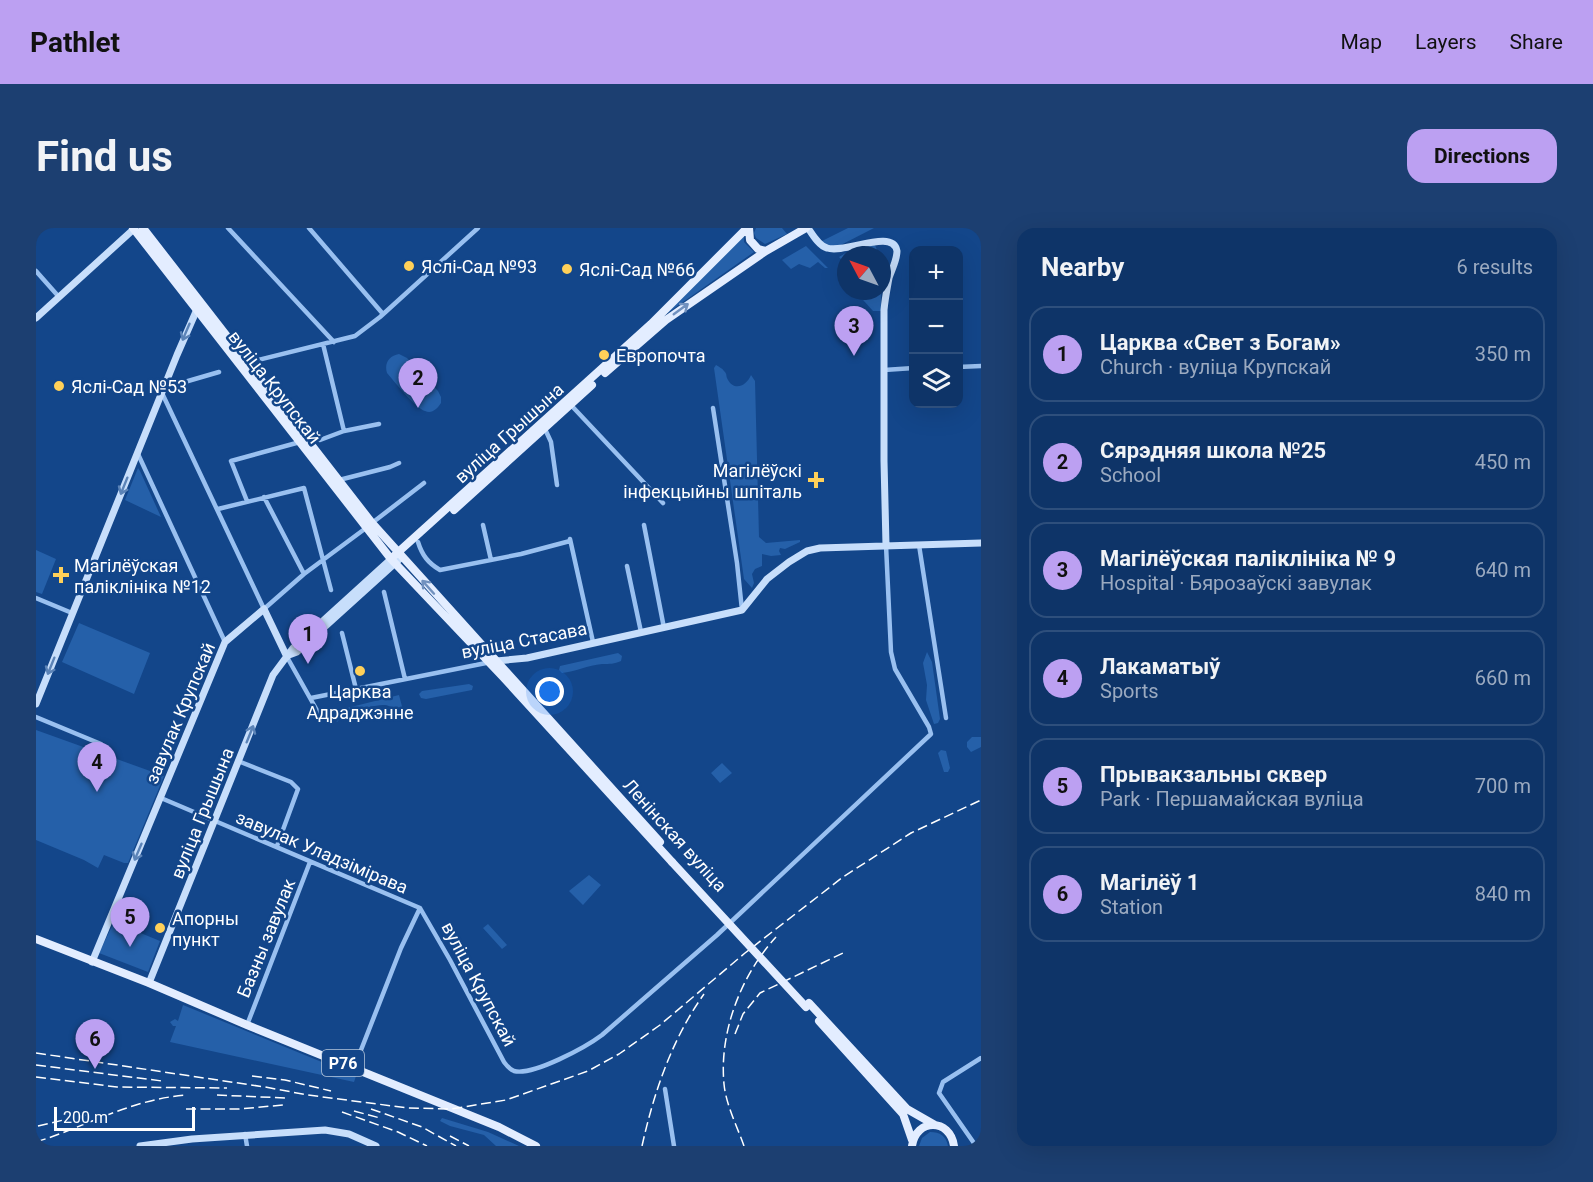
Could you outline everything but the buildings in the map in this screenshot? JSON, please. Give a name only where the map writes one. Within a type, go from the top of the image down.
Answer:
[{"type":"main road","name":"вуліца Крупскай","points":[[134,228],[339,480],[393,561]]},
{"type":"main road","points":[[36,318],[134,228]]},
{"type":"main road","name":"вуліца Крупскай","points":[[143,228],[199,307]]},
{"type":"main road","points":[[748,228],[750,240],[758,249],[766,250]]},
{"type":"main road","name":"вуліца Грышына","points":[[400,555],[418,542],[545,429],[748,228]]},
{"type":"main road","points":[[807,228],[823,247],[829,249],[850,244],[867,234]]},
{"type":"main road","name":"вуліца Грышына","points":[[149,982],[273,675],[287,657],[297,651],[393,561],[569,403],[666,320],[766,250],[807,228]]},
{"type":"main road","points":[[886,545],[885,296],[897,254],[895,243],[887,234]]},
{"type":"main road","points":[[36,704],[137,453],[199,307]]},
{"type":"main road","name":"вуліца Крупскай","points":[[244,364],[300,442],[369,526],[400,555]]},
{"type":"main road","points":[[742,610],[767,579],[807,551],[820,548],[981,543]]},
{"type":"main road","name":"Ленінская вуліца","points":[[400,555],[493,662],[808,1005],[907,1109],[948,1131],[952,1136],[954,1146]]},
{"type":"main road","name":"Ленінская вуліца","points":[[393,561],[493,662]]},
{"type":"main road","points":[[264,609],[287,657]]},
{"type":"main road","name":"завулак Крупскай","points":[[92,962],[225,642],[264,609]]},
{"type":"main road","name":"вуліца Стасава","points":[[493,662],[526,658],[742,610]]},
{"type":"main road","name":"Р76","points":[[36,939],[149,982],[247,1025],[500,1127],[536,1146]]},
{"type":"main road","name":"Ленінская вуліца","points":[[808,1005],[903,1114],[912,1143]]},
{"type":"main road","points":[[912,1143],[921,1129],[935,1125]]},
{"type":"main road","points":[[142,1146],[193,1142],[245,1134],[325,1130],[342,1132],[376,1146]]},
{"type":"street","points":[[228,228],[334,342]]},
{"type":"street","points":[[309,228],[383,314]]},
{"type":"street","points":[[244,364],[355,336],[383,314],[478,228]]},
{"type":"street","points":[[36,271],[59,297]]},
{"type":"street","points":[[323,344],[344,431]]},
{"type":"street","points":[[963,366],[981,366]]},
{"type":"street","points":[[884,369],[909,368]]},
{"type":"street","points":[[219,372],[163,390],[264,609]]},
{"type":"street","points":[[569,403],[663,503]]},
{"type":"street","points":[[713,408],[736,552],[742,610]]},
{"type":"street","points":[[320,440],[344,431],[379,424]]},
{"type":"street","points":[[545,429],[551,442],[557,485]]},
{"type":"street","points":[[247,501],[231,461],[300,442]]},
{"type":"street","points":[[137,453],[225,642]]},
{"type":"street","points":[[339,480],[399,463]]},
{"type":"street","name":"завулак Крупскай","points":[[264,609],[304,574],[424,483]]},
{"type":"street","points":[[218,509],[304,488],[331,590]]},
{"type":"street","points":[[264,497],[304,574]]},
{"type":"street","points":[[483,525],[491,560]]},
{"type":"street","points":[[645,525],[664,628]]},
{"type":"street","points":[[418,542],[423,555],[430,564],[440,570],[491,560],[570,539],[593,642]]},
{"type":"street","name":"вуліца Крупскай","points":[[420,908],[507,1066],[515,1071],[527,1071],[570,1055],[602,1035],[717,935],[931,734],[895,669],[891,652],[886,545]]},
{"type":"street","points":[[919,545],[946,718]]},
{"type":"street","points":[[627,566],[641,632]]},
{"type":"street","points":[[384,592],[405,679]]},
{"type":"street","points":[[36,598],[72,613]]},
{"type":"street","points":[[342,633],[356,689]]},
{"type":"street","points":[[287,657],[319,714]]},
{"type":"street","name":"вуліца Стасава","points":[[311,698],[493,662]]},
{"type":"street","points":[[36,717],[101,744]]},
{"type":"street","points":[[238,762],[291,782],[298,789],[277,846]]},
{"type":"street","name":"завулак Уладзімірава","points":[[161,798],[420,908]]},
{"type":"street","name":"Базны завулак","points":[[247,1025],[310,862]]},
{"type":"street","points":[[361,1050],[420,908]]},
{"type":"street","points":[[976,1146],[939,1093],[939,1088],[943,1082],[981,1058]]},
{"type":"street","points":[[665,1089],[674,1146]]},
{"type":"street","points":[[245,1134],[247,1146]]},
{"type":"shaded area","points":[[756,228],[782,228],[787,234],[765,244],[756,238],[754,233]]},
{"type":"shaded area","points":[[848,228],[874,228],[835,248],[828,248],[822,241]]},
{"type":"shaded area","points":[[744,235],[744,242],[754,252],[666,314]]},
{"type":"shaded area","points":[[873,240],[875,246],[858,246]]},
{"type":"shaded area","points":[[806,246],[828,268],[818,262],[810,268],[799,264],[791,269],[782,260]]},
{"type":"shaded area","points":[[863,300],[881,300],[881,311],[873,311]]},
{"type":"shaded area","points":[[399,354],[407,358],[438,391],[441,403],[434,410],[428,412],[421,409],[387,373],[388,360]]},
{"type":"shaded area","points":[[716,365],[726,373],[728,380],[734,386],[741,386],[751,375],[755,381],[759,537],[766,543],[800,540],[785,549],[780,548],[781,555],[762,554],[762,566],[755,569],[752,574],[754,583],[752,588],[744,579],[714,368]]},
{"type":"shaded area","points":[[138,468],[140,471],[161,517],[125,500]]},
{"type":"shaded area","points":[[36,550],[56,559],[42,594],[36,592]]},
{"type":"shaded area","points":[[79,623],[150,653],[134,694],[62,662]]},
{"type":"shaded area","points":[[927,652],[932,662],[940,719],[934,724],[926,700],[927,685],[923,663]]},
{"type":"shaded area","points":[[618,653],[622,656],[621,661],[616,663],[562,673],[559,670],[560,666]]},
{"type":"shaded area","points":[[469,684],[473,686],[472,690],[426,699],[421,698],[419,694],[422,691]]},
{"type":"shaded area","points":[[399,695],[404,714],[381,705],[369,707],[368,712],[362,714],[355,712],[344,714],[337,722],[333,715],[335,711]]},
{"type":"shaded area","points":[[36,730],[164,776],[128,863],[104,855],[98,868],[36,840]]},
{"type":"shaded area","points":[[972,737],[981,737],[981,747],[971,752],[967,747],[967,742]]},
{"type":"shaded area","points":[[941,750],[946,751],[950,768],[948,772],[944,772],[938,753]]},
{"type":"shaded area","points":[[722,763],[732,773],[720,783],[711,773]]},
{"type":"shaded area","points":[[589,875],[601,885],[583,905],[569,891]]},
{"type":"shaded area","points":[[114,922],[160,941],[148,972],[99,953]]},
{"type":"shaded area","points":[[488,924],[507,945],[502,949],[483,928]]},
{"type":"shaded area","points":[[183,1005],[356,1076],[354,1082],[170,1042],[176,1026],[170,1022],[175,1019],[178,1021]]},
{"type":"shaded area","points":[[442,1118],[488,1132],[519,1146],[496,1146],[484,1135],[450,1126],[440,1121]]},
{"type":"shaded area","points":[[930,1132],[942,1135],[948,1146],[919,1146],[922,1138]]},
{"type":"railway","points":[[36,1053],[408,1108],[451,1109],[506,1100],[588,1071],[619,1054],[660,1025],[745,953],[843,877],[911,833],[981,800]]},
{"type":"railway","points":[[744,1146],[725,1092],[723,1064],[725,1044],[735,1005],[743,986],[752,969],[776,937]]},
{"type":"railway","points":[[735,1034],[743,1014],[760,993],[843,953]]},
{"type":"railway","points":[[642,1146],[658,1086],[673,1048],[704,994]]},
{"type":"railway","points":[[36,1065],[162,1081]]},
{"type":"railway","points":[[252,1076],[285,1080],[331,1091]]},
{"type":"railway","points":[[36,1077],[117,1087],[227,1088]]},
{"type":"railway","points":[[36,1142],[128,1107],[187,1095]]},
{"type":"railway","points":[[217,1095],[286,1098]]},
{"type":"railway","points":[[186,1109],[239,1109],[283,1105]]},
{"type":"railway","points":[[371,1109],[422,1127],[456,1146]]},
{"type":"railway","points":[[354,1111],[380,1118]]},
{"type":"railway","points":[[342,1112],[398,1132],[427,1146]]},
{"type":"railway","points":[[38,1126],[89,1114]]},
{"type":"railway","points":[[450,1136],[469,1146]]},
{"type":"place","name":"Яслі-Сад №93","points":[[409,266]]},
{"type":"place","name":"Яслі-Сад №66","points":[[567,269]]},
{"type":"place","name":"Европочта","points":[[604,355]]},
{"type":"place","name":"Магілёўская паліклініка № 9","points":[[854,356]]},
{"type":"place","name":"Яслі-Сад №53","points":[[59,386]]},
{"type":"place","name":"Сярэдняя школа №25","points":[[418,408]]},
{"type":"place","name":"Магілёўскі інфекцыйны шпіталь","points":[[816,480]]},
{"type":"place","name":"Магілёўская паліклініка №12","points":[[61,575]]},
{"type":"place","name":"Царква «Свет з Богам»","points":[[308,664]]},
{"type":"place","name":"Царква Адраджэнне","points":[[360,671]]},
{"type":"place","name":"Лакаматыў","points":[[97,792]]},
{"type":"place","name":"Апорны пункт","points":[[160,928]]},
{"type":"place","name":"Прывакзальны сквер","points":[[130,947]]},
{"type":"place","name":"Магілёў 1","points":[[95,1069]]}]
